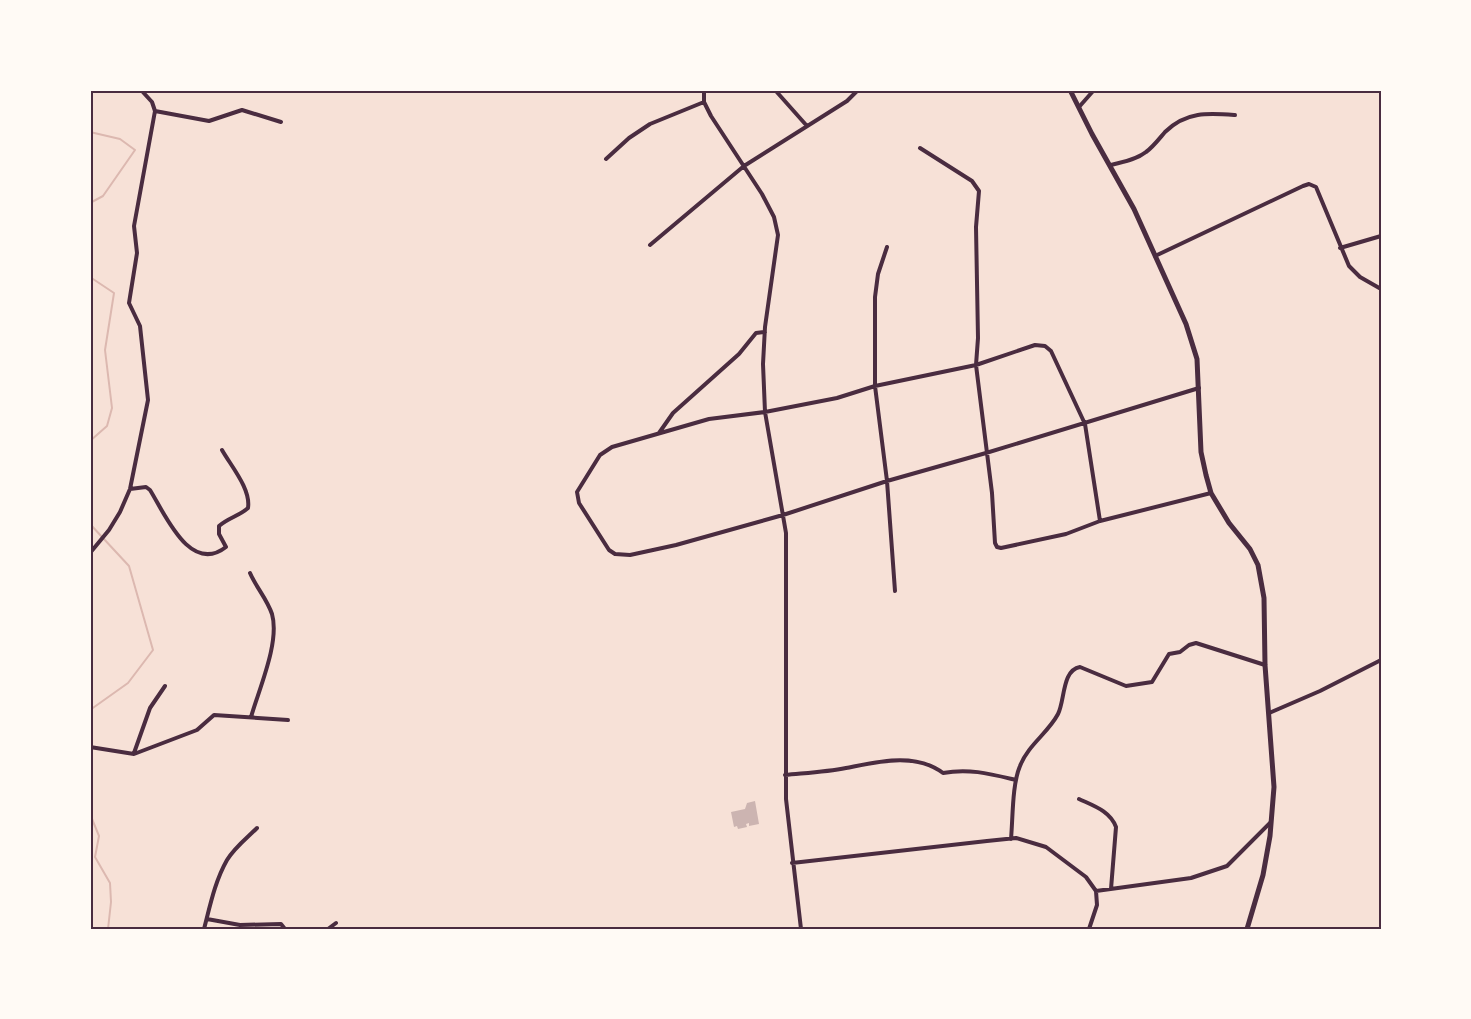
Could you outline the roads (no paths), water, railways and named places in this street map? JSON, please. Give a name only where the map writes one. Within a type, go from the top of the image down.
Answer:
[{"type":"main road","points":[[1070,90],[1134,209],[1186,324],[1197,359],[1201,452],[1211,493],[1229,523],[1250,549],[1258,565],[1264,598],[1265,665],[1274,787],[1272,821],[1263,875],[1248,929]]},
{"type":"street","points":[[90,553],[115,521],[130,489],[148,400],[140,326],[129,303],[137,253],[134,226],[155,111],[152,102],[141,90]]},
{"type":"street","points":[[704,90],[705,102],[719,131],[744,166],[774,217],[778,235],[763,364],[765,412],[783,515],[787,554],[785,775],[792,863],[801,929]]},
{"type":"street","points":[[775,90],[807,126]]},
{"type":"street","points":[[650,245],[744,166],[847,101],[858,90]]},
{"type":"street","points":[[1079,107],[1094,90]]},
{"type":"street","points":[[606,159],[629,138],[650,124],[705,102]]},
{"type":"street","points":[[155,111],[209,121],[242,110],[282,122]]},
{"type":"street","points":[[1110,165],[1145,153],[1173,125],[1194,115],[1205,112],[1235,115]]},
{"type":"street","points":[[920,148],[972,181],[979,191],[976,227],[978,338],[976,365],[992,493],[994,543],[997,547],[1066,534],[1100,521],[1211,493]]},
{"type":"street","points":[[1155,256],[1309,184],[1316,187],[1348,266],[1360,277],[1381,289]]},
{"type":"street","points":[[1340,248],[1381,236]]},
{"type":"street","points":[[887,247],[878,274],[874,297],[875,386],[887,481],[895,591]]},
{"type":"street","points":[[659,434],[673,412],[739,354],[756,333],[765,332]]},
{"type":"street","points":[[1100,521],[1085,424],[1051,351],[1045,346],[1035,345],[976,365],[875,386],[837,398],[765,412],[709,419],[612,447],[600,455],[577,492],[579,503],[609,549],[615,554],[630,555],[676,545],[783,515],[887,481],[1085,424],[1199,388]]},
{"type":"street","points":[[130,489],[146,487],[150,490],[174,531],[190,549],[208,554],[224,549],[225,544],[219,534],[219,526],[242,514],[248,508],[249,502],[245,490],[222,450]]},
{"type":"street","points":[[250,573],[271,612],[275,626],[270,655],[251,717]]},
{"type":"street","points":[[1011,839],[1016,780],[1023,759],[1059,712],[1067,679],[1074,668],[1080,667],[1126,686],[1152,682],[1169,654],[1180,652],[1196,643],[1265,665]]},
{"type":"street","points":[[1269,713],[1320,691],[1381,660]]},
{"type":"street","points":[[134,754],[150,708],[165,686]]},
{"type":"street","points":[[90,747],[134,754],[197,730],[214,716],[288,720]]},
{"type":"street","points":[[785,775],[891,760],[933,765],[943,773],[959,770],[982,772],[1016,780]]},
{"type":"street","points":[[1079,799],[1106,812],[1116,827],[1111,889]]},
{"type":"street","points":[[1096,891],[1191,878],[1227,866],[1272,821]]},
{"type":"street","points":[[204,929],[216,887],[227,860],[257,828]]},
{"type":"street","points":[[792,863],[1011,839],[1032,842],[1046,847],[1086,877],[1096,891],[1096,905],[1089,929]]},
{"type":"street","points":[[207,919],[240,925],[281,924],[285,929]]},
{"type":"street","points":[[328,929],[336,923]]},
{"type":"waterway","points":[[90,132],[120,139],[135,150],[103,196],[90,203]]},
{"type":"waterway","points":[[90,277],[114,293],[105,350],[112,408],[107,426],[90,441]]},
{"type":"waterway","points":[[90,524],[129,566],[153,650],[128,683],[90,710]]},
{"type":"waterway","points":[[90,814],[99,836],[95,857],[110,883],[111,902],[108,929]]}]
